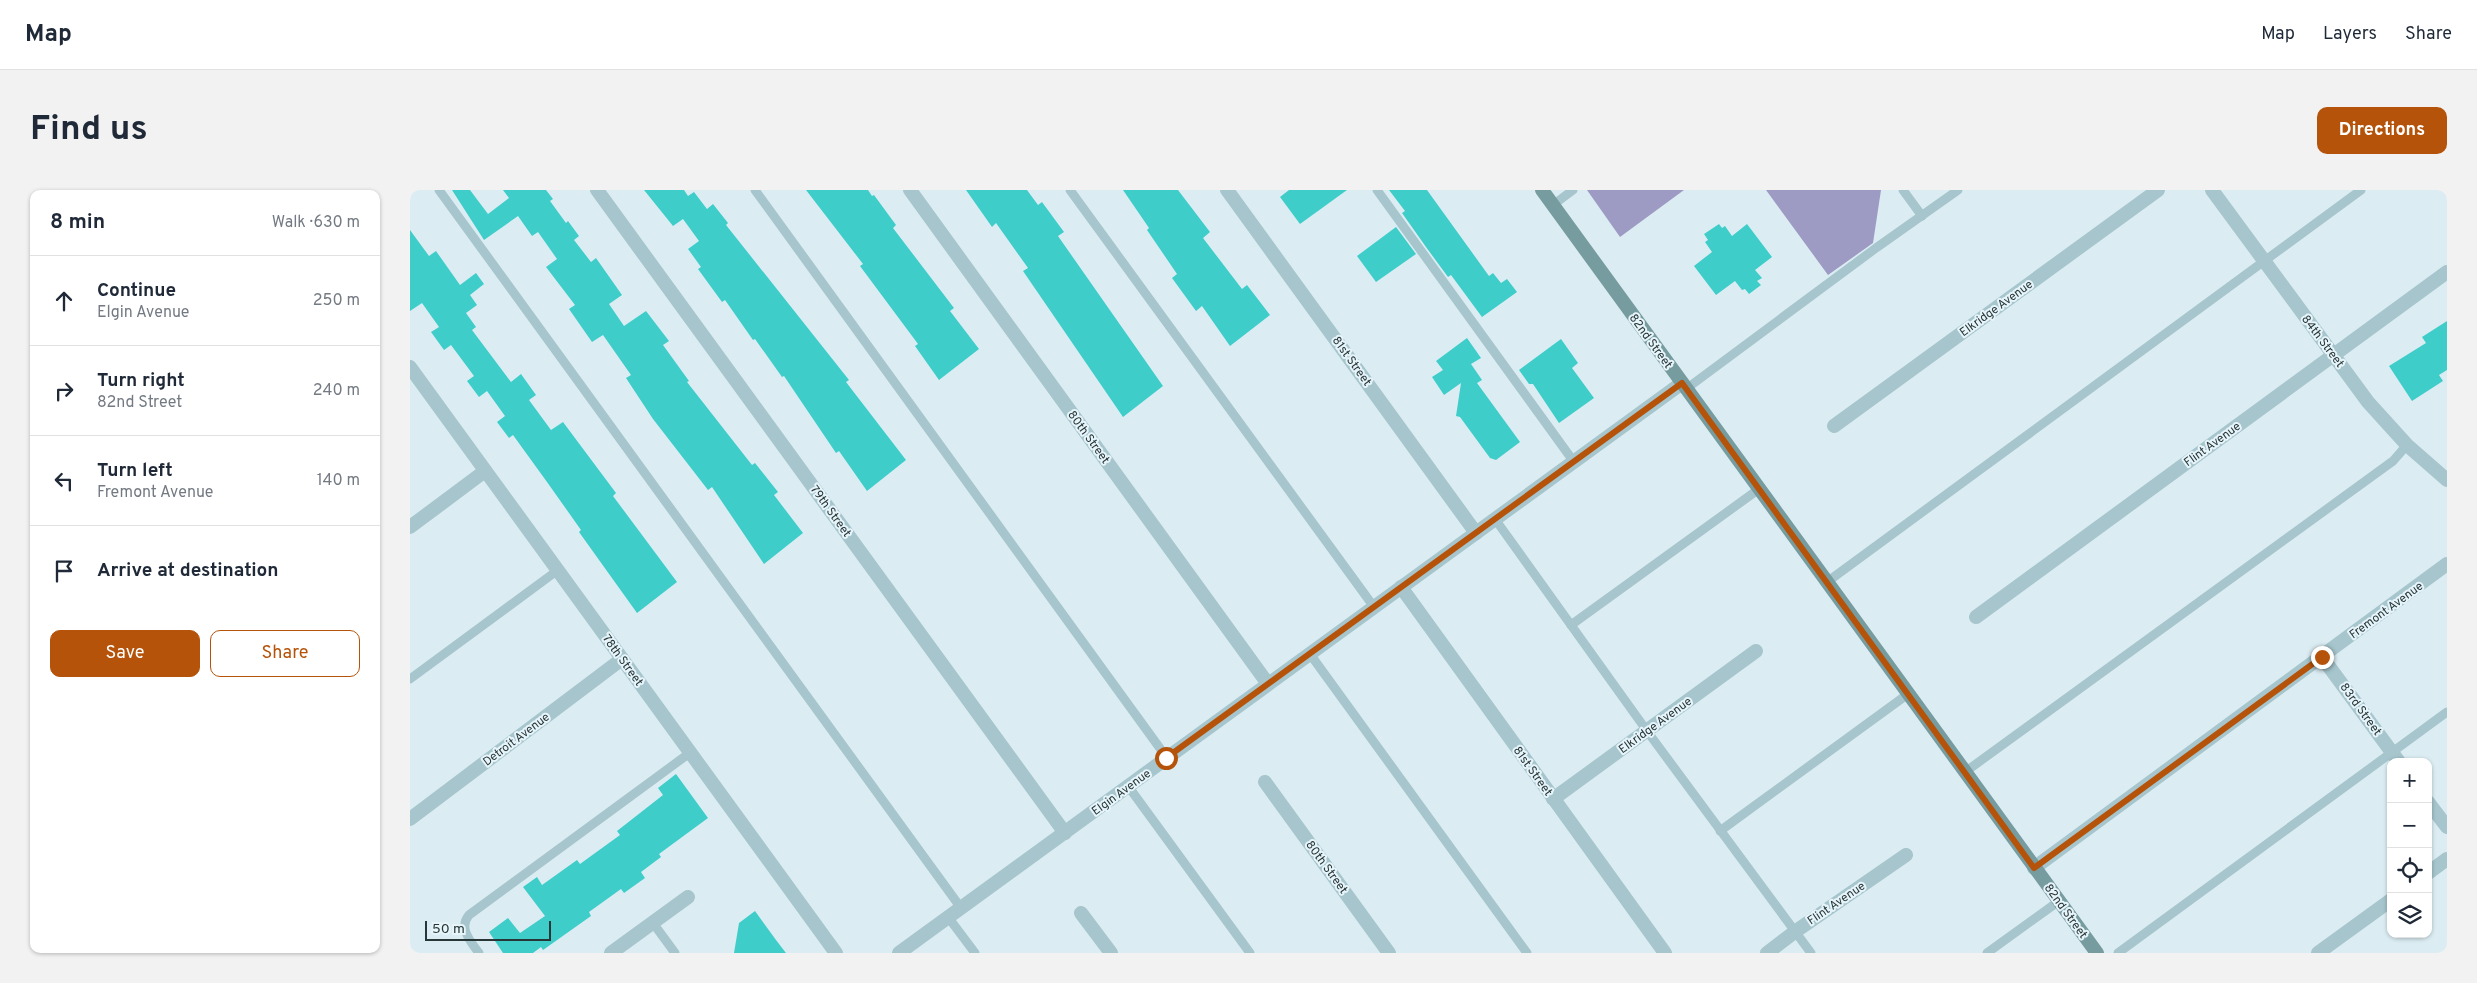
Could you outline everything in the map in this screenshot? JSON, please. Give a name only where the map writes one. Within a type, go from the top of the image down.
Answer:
[{"type":"main road","name":"82nd Street","points":[[1542,190],[2097,953]]},
{"type":"street","name":"79th Street","points":[[597,190],[1064,833]]},
{"type":"street","name":"80th Street","points":[[910,190],[1268,684]]},
{"type":"street","name":"81st Street","points":[[1227,190],[1476,533]]},
{"type":"street","name":"Elkridge Avenue","points":[[1834,426],[2158,190]]},
{"type":"street","name":"84th Street","points":[[2212,190],[2368,402],[2407,445],[2445,474]]},
{"type":"street","name":"Flint Avenue","points":[[1976,617],[2447,272]]},
{"type":"street","name":"78th Street","points":[[410,367],[836,953]]},
{"type":"street","name":"Elgin Avenue","points":[[899,953],[1495,519],[1684,386]]},
{"type":"street","points":[[410,527],[485,471]]},
{"type":"street","name":"Fremont Avenue","points":[[2034,868],[2447,564]]},
{"type":"street","name":"81st Street","points":[[1401,588],[1665,953]]},
{"type":"street","name":"Elkridge Avenue","points":[[1553,799],[1756,651]]},
{"type":"street","name":"83rd Street","points":[[2322,657],[2395,757]]},
{"type":"street","name":"Detroit Avenue","points":[[410,819],[622,659]]},
{"type":"street","name":"80th Street","points":[[1265,782],[1389,953]]},
{"type":"street","points":[[2429,803],[2447,827]]},
{"type":"street","name":"Flint Avenue","points":[[1768,953],[1796,931],[1906,856]]},
{"type":"street","points":[[2432,870],[2447,860]]},
{"type":"street","points":[[611,953],[688,897]]},
{"type":"street","points":[[2318,953],[2387,903]]},
{"type":"street","points":[[1082,913],[1111,953]]},
{"type":"lane","points":[[439,190],[961,908]]},
{"type":"lane","points":[[755,190],[1166,758]]},
{"type":"lane","points":[[1070,190],[1374,607]]},
{"type":"lane","points":[[1377,190],[1574,462]]},
{"type":"lane","points":[[1553,205],[1573,190]]},
{"type":"lane","points":[[1903,190],[1922,216]]},
{"type":"lane","points":[[1684,386],[1958,190]]},
{"type":"lane","points":[[1826,582],[2361,190]]},
{"type":"lane","points":[[1965,772],[2393,461],[2407,445]]},
{"type":"lane","points":[[1571,625],[1759,488]]},
{"type":"lane","points":[[1495,519],[1647,731],[1811,953]]},
{"type":"lane","points":[[410,679],[558,570]]},
{"type":"lane","points":[[1310,654],[1527,953]]},
{"type":"lane","points":[[1720,831],[1908,694]]},
{"type":"lane","points":[[2118,953],[2395,757],[2447,712]]},
{"type":"lane","points":[[479,953],[465,929],[469,915],[690,752]]},
{"type":"lane","points":[[1128,786],[1250,953]]},
{"type":"lane","points":[[1986,953],[2059,901]]},
{"type":"lane","points":[[948,917],[975,953]]},
{"type":"lane","points":[[653,923],[675,953]]},
{"type":"shaded area","points":[[1587,190],[1684,190],[1620,237]]},
{"type":"shaded area","points":[[1766,190],[1881,190],[1873,243],[1828,275]]},
{"type":"building","points":[[452,190],[470,190],[488,214],[509,198],[503,190],[546,190],[553,199],[550,201],[566,223],[568,221],[579,236],[574,240],[591,262],[596,258],[622,295],[609,304],[624,326],[646,311],[669,341],[663,345],[689,381],[687,382],[752,465],[755,463],[778,492],[774,495],[803,533],[764,564],[712,487],[708,490],[653,419],[626,378],[631,375],[603,335],[592,342],[569,309],[575,305],[546,267],[557,259],[538,232],[532,236],[518,216],[484,240]]},
{"type":"building","points":[[644,190],[684,190],[688,196],[694,192],[707,209],[713,204],[728,223],[726,225],[849,380],[846,382],[906,460],[867,491],[839,451],[836,453],[784,376],[782,377],[725,300],[722,302],[698,269],[701,267],[688,249],[699,241],[683,219],[673,226]]},
{"type":"building","points":[[806,190],[868,190],[872,196],[874,195],[896,225],[893,228],[954,308],[950,311],[979,349],[939,380],[915,346],[918,344],[860,266],[863,264]]},
{"type":"building","points":[[966,190],[1027,190],[1038,205],[1042,202],[1064,232],[1058,236],[1163,386],[1123,417],[1023,271],[1028,268],[996,223],[992,227]]},
{"type":"building","points":[[1123,190],[1178,190],[1210,232],[1203,238],[1242,289],[1247,285],[1270,315],[1230,346],[1202,306],[1196,311],[1172,278],[1177,274]]},
{"type":"building","points":[[1289,190],[1347,190],[1300,224],[1280,197]]},
{"type":"building","points":[[1389,190],[1427,190],[1489,276],[1493,273],[1501,283],[1507,279],[1517,292],[1482,317],[1451,275],[1448,277],[1426,247],[1402,213],[1405,211]]},
{"type":"building","points":[[1719,224],[1722,228],[1725,226],[1732,236],[1747,224],[1772,257],[1755,270],[1762,278],[1757,281],[1761,285],[1749,294],[1745,289],[1742,290],[1735,281],[1716,295],[1694,266],[1712,252],[1705,242],[1708,240],[1704,234]]},
{"type":"building","points":[[1396,227],[1416,254],[1376,282],[1357,256]]},
{"type":"building","points":[[410,230],[429,256],[436,251],[460,285],[476,273],[484,284],[470,295],[477,305],[466,313],[476,327],[472,330],[511,382],[521,374],[536,395],[529,400],[551,430],[563,422],[616,493],[613,496],[677,582],[637,613],[513,435],[509,438],[497,422],[505,416],[487,391],[479,397],[467,381],[474,376],[451,345],[444,350],[431,332],[439,327],[422,303],[410,311]]},
{"type":"building","points":[[2447,321],[2447,370],[2439,375],[2443,381],[2412,401],[2389,366],[2426,343],[2422,337]]},
{"type":"building","points":[[1467,338],[1481,358],[1471,364],[1482,380],[1477,383],[1520,442],[1496,460],[1490,458],[1460,417],[1456,416],[1461,383],[1444,395],[1432,377],[1443,370],[1436,361]]},
{"type":"building","points":[[1561,339],[1578,363],[1572,368],[1594,398],[1559,423],[1533,384],[1529,384],[1519,370]]},
{"type":"building","points":[[676,774],[708,818],[659,854],[661,857],[641,872],[645,878],[624,893],[621,889],[589,912],[591,916],[543,950],[541,947],[533,953],[503,953],[489,932],[508,918],[520,933],[545,916],[523,887],[537,877],[542,885],[577,860],[580,864],[620,835],[617,831],[663,795],[658,788]]},
{"type":"building","points":[[755,911],[786,953],[734,953],[739,923]]},
{"type":"route","points":[[1166,758],[1682,383],[2034,868],[2322,657]]}]
